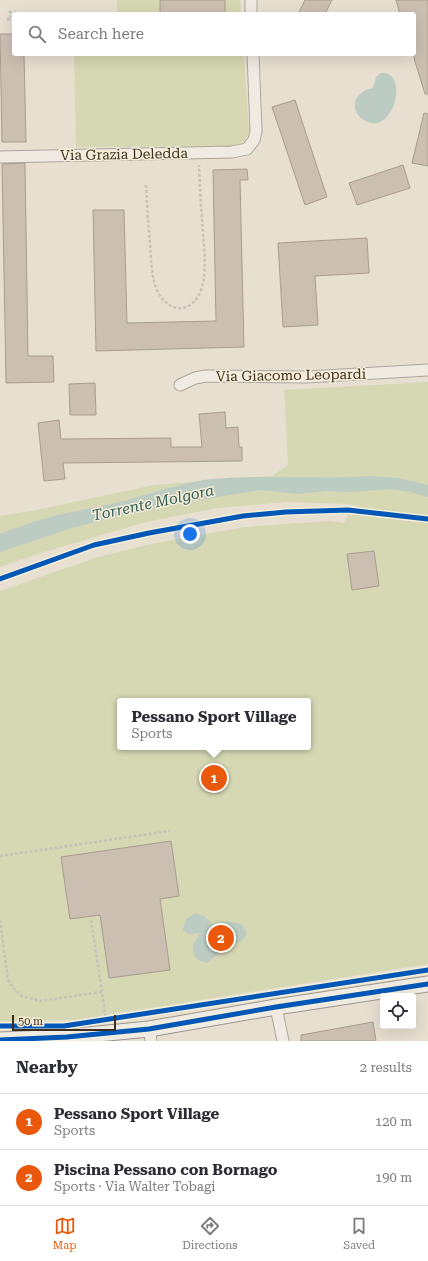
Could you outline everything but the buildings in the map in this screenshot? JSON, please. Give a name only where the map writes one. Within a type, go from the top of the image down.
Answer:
[{"type":"street","points":[[250,0],[251,12]]},
{"type":"street","name":"Via Grazia Deledda","points":[[0,158],[232,152],[247,149],[254,140],[256,131],[253,56]]},
{"type":"street","name":"Via Giacomo Leopardi","points":[[180,385],[195,378],[206,376],[307,377],[428,370]]},
{"type":"street","points":[[0,1040],[150,1035],[276,1007],[428,984]]},
{"type":"street","points":[[276,1007],[283,1041]]},
{"type":"path","points":[[7,19],[10,20],[10,12],[16,12]]},
{"type":"path","points":[[146,185],[151,267],[155,283],[162,298],[170,306],[180,308],[187,307],[196,300],[200,294],[205,275],[199,152]]},
{"type":"path","points":[[0,856],[170,830]]},
{"type":"path","points":[[0,920],[8,980],[14,989],[22,996],[40,1001],[101,992]]},
{"type":"path","points":[[91,920],[106,1020]]},
{"type":"path","points":[[99,1021],[114,1019]]},
{"type":"green space","points":[[117,0],[240,0],[241,12],[117,12]]},
{"type":"green space","points":[[74,56],[244,56],[249,131],[244,141],[238,145],[76,147]]},
{"type":"green space","points":[[428,382],[428,964],[74,1020],[0,1021],[0,591],[98,557],[151,544],[245,527],[329,521],[344,523],[348,514],[419,522],[348,504],[287,502],[218,508],[146,522],[44,552],[0,567],[0,516],[36,510],[154,485],[272,476],[288,465],[284,390]]},
{"type":"water","points":[[381,73],[389,74],[394,80],[396,99],[387,117],[380,122],[371,123],[362,119],[358,115],[355,102],[361,93],[373,88],[376,77]]},
{"type":"water","name":"Torrente Molgora","points":[[369,476],[398,478],[428,485],[428,497],[411,492],[391,489],[348,492],[327,491],[299,494],[260,490],[181,503],[116,517],[72,528],[0,552],[0,534],[21,526],[52,517],[120,502],[188,483],[211,479],[231,478]]},
{"type":"water","points":[[195,913],[204,916],[212,924],[228,922],[239,924],[243,926],[247,934],[242,941],[226,945],[223,950],[207,963],[198,960],[193,954],[194,943],[200,933],[188,934],[183,930],[185,920]]},
{"type":"cycle path","points":[[0,579],[94,545],[149,533],[243,516],[286,512],[348,510],[428,519]]},
{"type":"cycle path","points":[[0,1026],[64,1026],[428,970]]},
{"type":"cycle path","points":[[0,1040],[67,1037],[149,1029],[276,1007],[428,984]]},
{"type":"place","name":"Pessano Sport Village","points":[[214,778]]},
{"type":"place","name":"Piscina Pessano con Bornago","points":[[221,938]]}]
